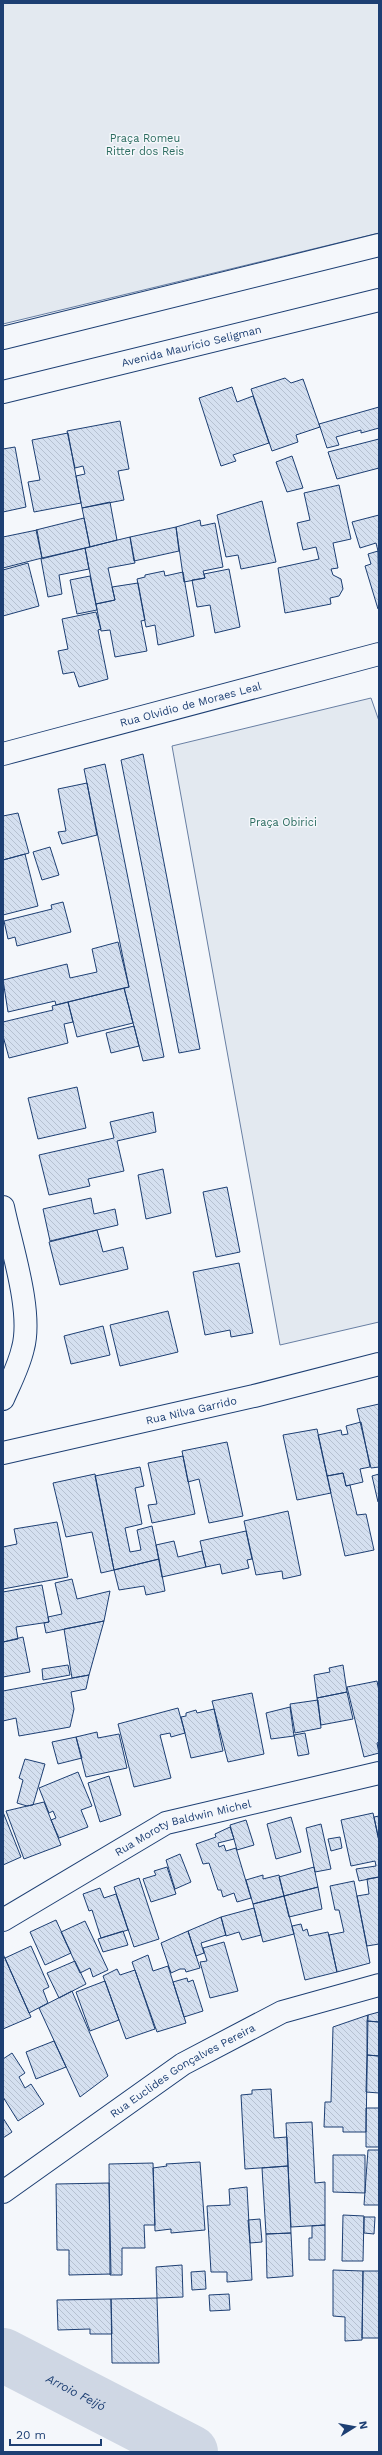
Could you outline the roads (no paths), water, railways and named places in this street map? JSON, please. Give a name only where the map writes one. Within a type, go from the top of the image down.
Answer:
[{"type":"street","points":[[3,338],[379,245]]},
{"type":"street","name":"Avenida Maurício Seligman","points":[[3,392],[379,300]]},
{"type":"street","name":"Rua Olvidio de Moraes Leal","points":[[3,754],[379,654]]},
{"type":"street","points":[[3,1207],[24,1306],[25,1326],[23,1348],[3,1399]]},
{"type":"street","name":"Rua Nilva Garrido","points":[[3,1453],[254,1396],[379,1364]]},
{"type":"street","name":"Rua Moroty Baldwin Michel","points":[[3,1920],[166,1823],[379,1773]]},
{"type":"street","name":"Rua Euclides Gonçalves Pereira","points":[[3,2192],[183,2064],[282,2012],[379,1985]]},
{"type":"waterway","name":"Arroio Feijó","points":[[3,2355],[191,2452]]},
{"type":"park label","name":"Praça Romeu Ritter dos Reis","points":[[145,144]]},
{"type":"park label","name":"Praça Obirici","points":[[283,822]]}]
